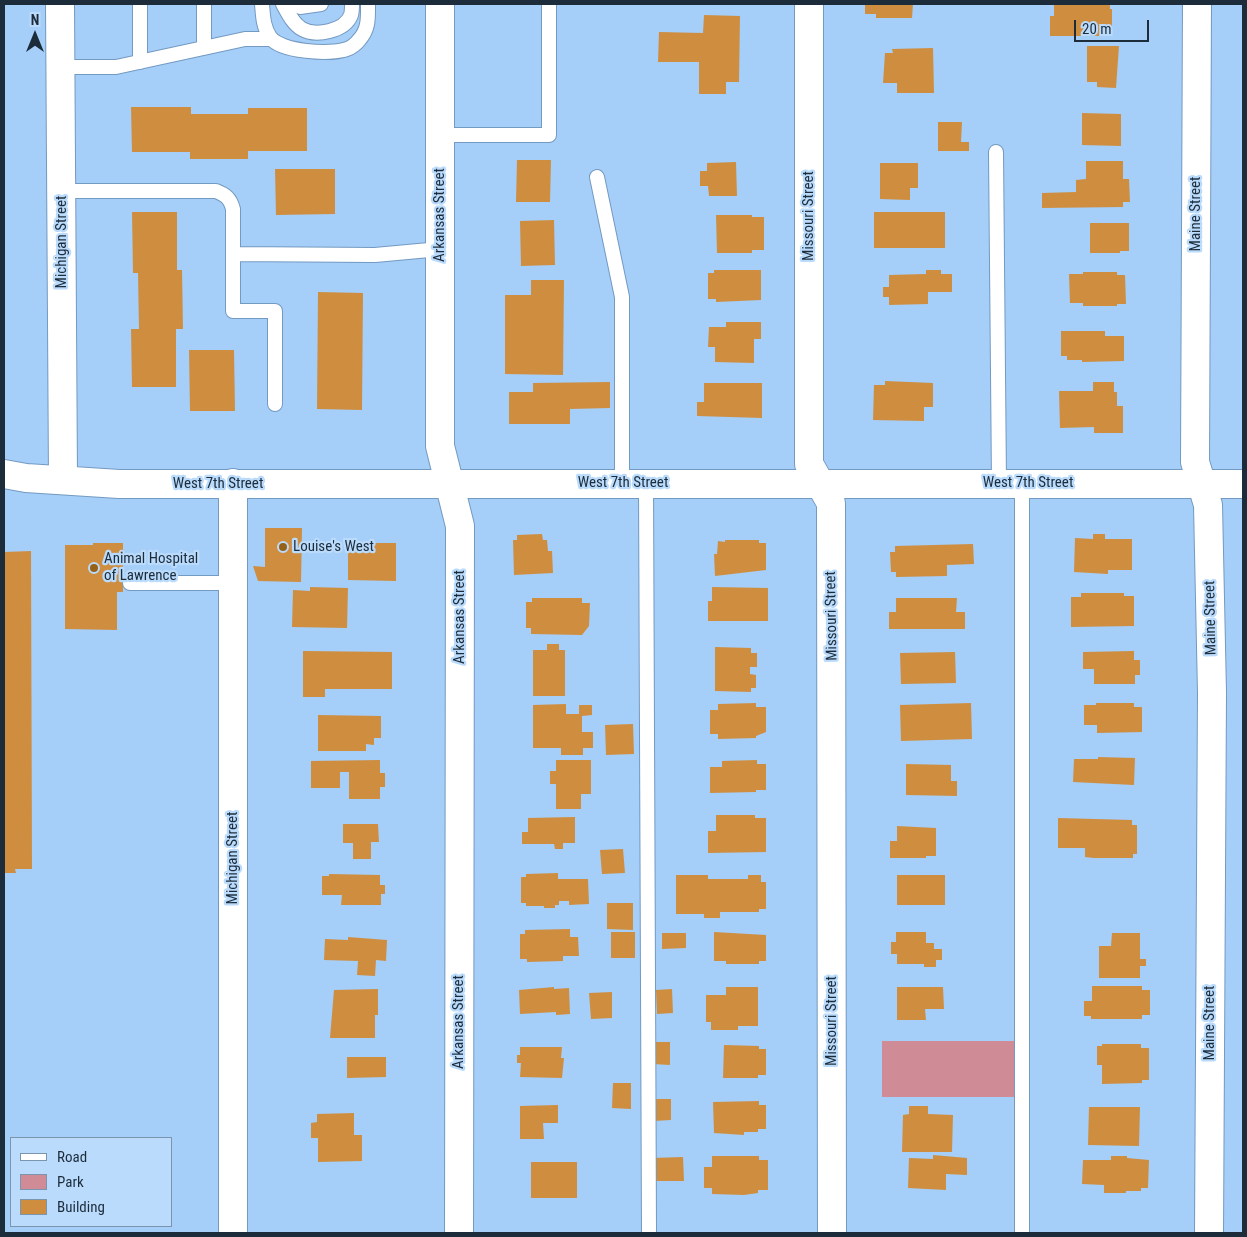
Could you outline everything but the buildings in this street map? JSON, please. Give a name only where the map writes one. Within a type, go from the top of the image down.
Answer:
[{"type":"street","name":"Michigan Street","points":[[60,4],[63,480]]},
{"type":"street","name":"Arkansas Street","points":[[440,4],[440,446],[460,526],[459,1233]]},
{"type":"street","name":"Missouri Street","points":[[809,4],[809,464],[831,503],[832,1233]]},
{"type":"street","name":"Maine Street","points":[[1197,4],[1195,462],[1208,505],[1212,693],[1209,1233]]},
{"type":"street","name":"West 7th Street","points":[[4,474],[119,484],[820,482],[1243,484]]},
{"type":"street","name":"Michigan Street","points":[[232,483],[233,1233]]},
{"type":"lane","points":[[140,4],[140,62]]},
{"type":"lane","points":[[204,4],[204,48]]},
{"type":"lane","points":[[262,4],[262,17],[271,39]]},
{"type":"lane","points":[[284,4],[302,29],[314,33],[330,31],[346,24],[352,14],[352,4]]},
{"type":"lane","points":[[296,4],[300,7],[321,4]]},
{"type":"lane","points":[[61,67],[116,67],[245,39],[271,39],[284,47],[305,51],[347,49],[359,40],[368,27],[368,4]]},
{"type":"lane","points":[[440,135],[549,135],[549,4]]},
{"type":"lane","points":[[996,152],[1010,483],[1022,1233]]},
{"type":"lane","points":[[597,177],[622,297],[634,482],[649,1233]]},
{"type":"lane","points":[[61,191],[216,191],[225,194],[231,200],[234,209],[234,311],[275,311],[275,404]]},
{"type":"lane","points":[[234,254],[374,255],[440,249]]},
{"type":"lane","points":[[130,584],[232,583]]},
{"type":"green space","points":[[882,1041],[1015,1041],[1015,1097],[882,1097]]},
{"type":"place","name":"Louise's West","points":[[283,547]]},
{"type":"place","name":"Animal Hospital of Lawrence","points":[[94,568]]}]
